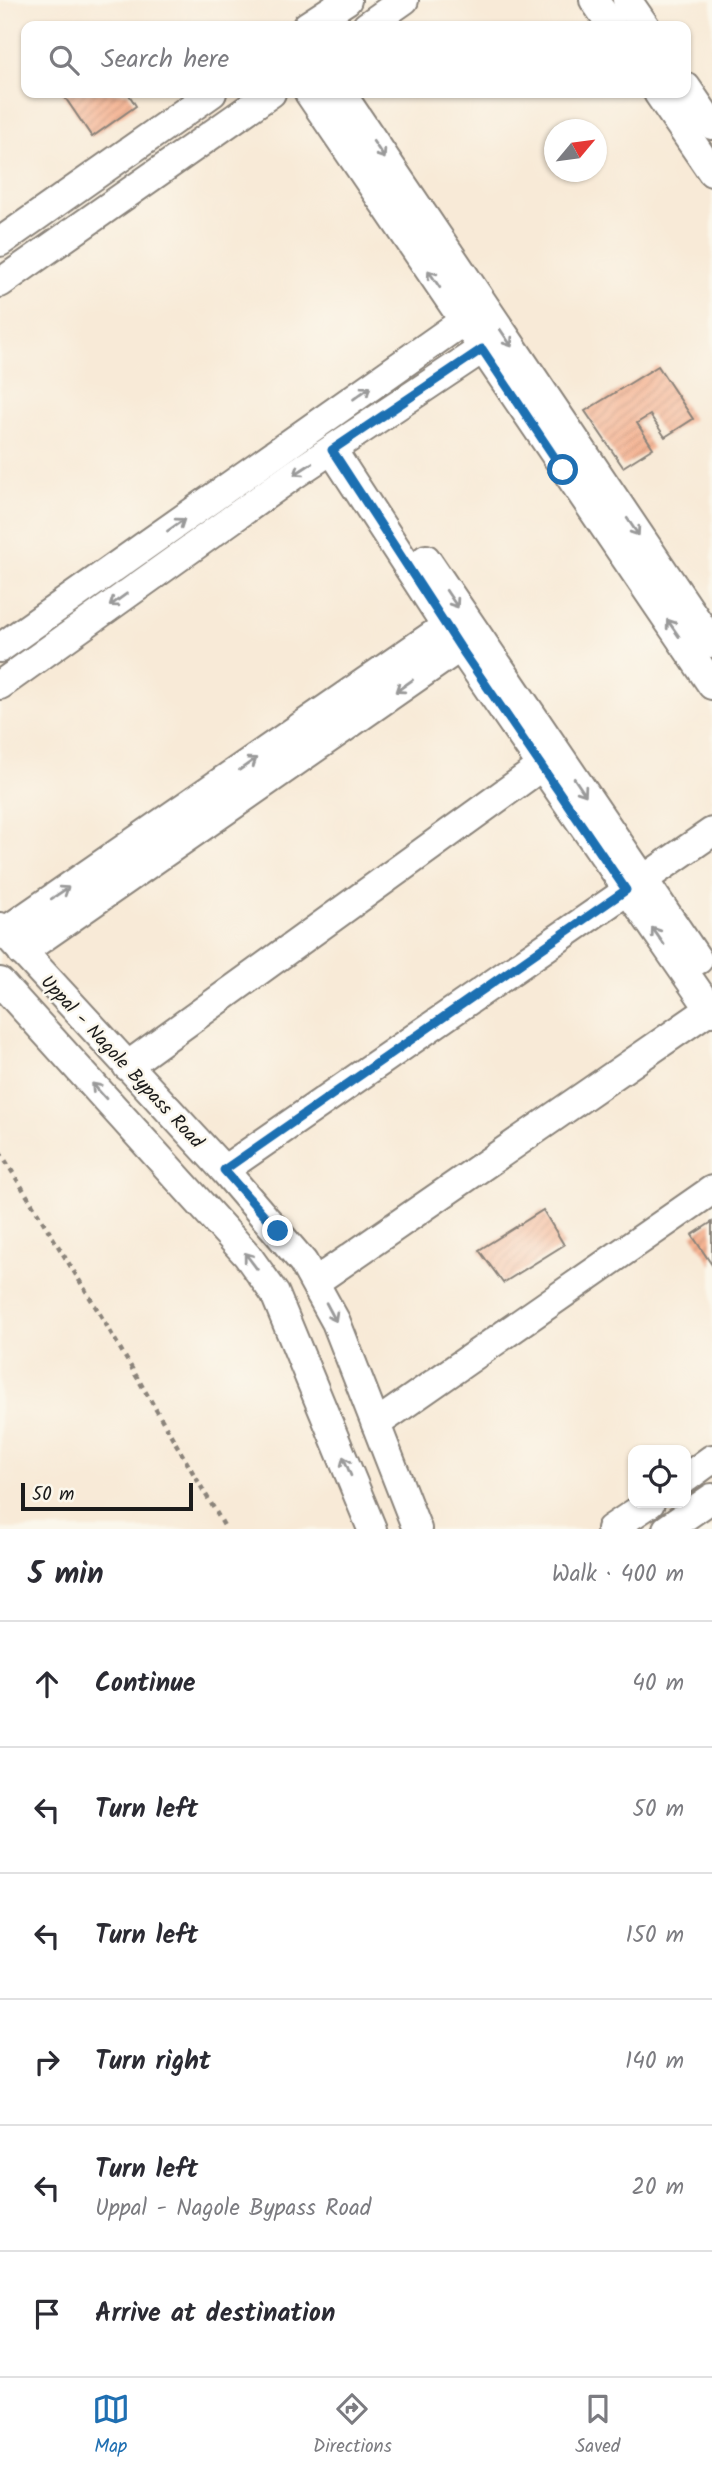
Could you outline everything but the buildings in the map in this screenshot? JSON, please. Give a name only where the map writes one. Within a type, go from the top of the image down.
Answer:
[{"type":"street","points":[[314,21],[346,0]]},
{"type":"street","points":[[374,21],[404,0]]},
{"type":"street","points":[[594,0],[609,21]]},
{"type":"street","points":[[627,0],[642,21]]},
{"type":"street","points":[[691,94],[712,125]]},
{"type":"street","points":[[0,242],[205,98]]},
{"type":"street","points":[[0,283],[264,98]]},
{"type":"street","points":[[312,98],[462,322],[712,685]]},
{"type":"street","points":[[344,98],[712,643]]},
{"type":"street","points":[[661,98],[712,172]]},
{"type":"street","points":[[0,648],[462,322]]},
{"type":"street","points":[[0,685],[233,518],[482,349]]},
{"type":"street","points":[[340,445],[453,636],[542,766],[712,980]]},
{"type":"street","points":[[315,1282],[711,1011],[634,885],[340,445]]},
{"type":"street","points":[[9,937],[453,636]]},
{"type":"street","points":[[127,1066],[542,766]]},
{"type":"street","points":[[224,1170],[712,832]]},
{"type":"street","name":"Uppal - Nagole Bypass Road","points":[[9,937],[224,1170],[278,1231],[315,1282],[336,1322],[417,1529]]},
{"type":"street","name":"Uppal - Nagole Bypass Road","points":[[0,982],[247,1255],[275,1294],[372,1529]]},
{"type":"street","points":[[376,1424],[712,1190]]},
{"type":"street","points":[[691,1474],[712,1459]]},
{"type":"street","points":[[667,1529],[712,1498]]},
{"type":"street","points":[[611,1529],[642,1508]]},
{"type":"path","points":[[0,1152],[97,1309],[226,1529]]},
{"type":"route","points":[[278,1231],[224,1170],[626,890],[460,647],[332,450],[482,349],[563,470]]}]
